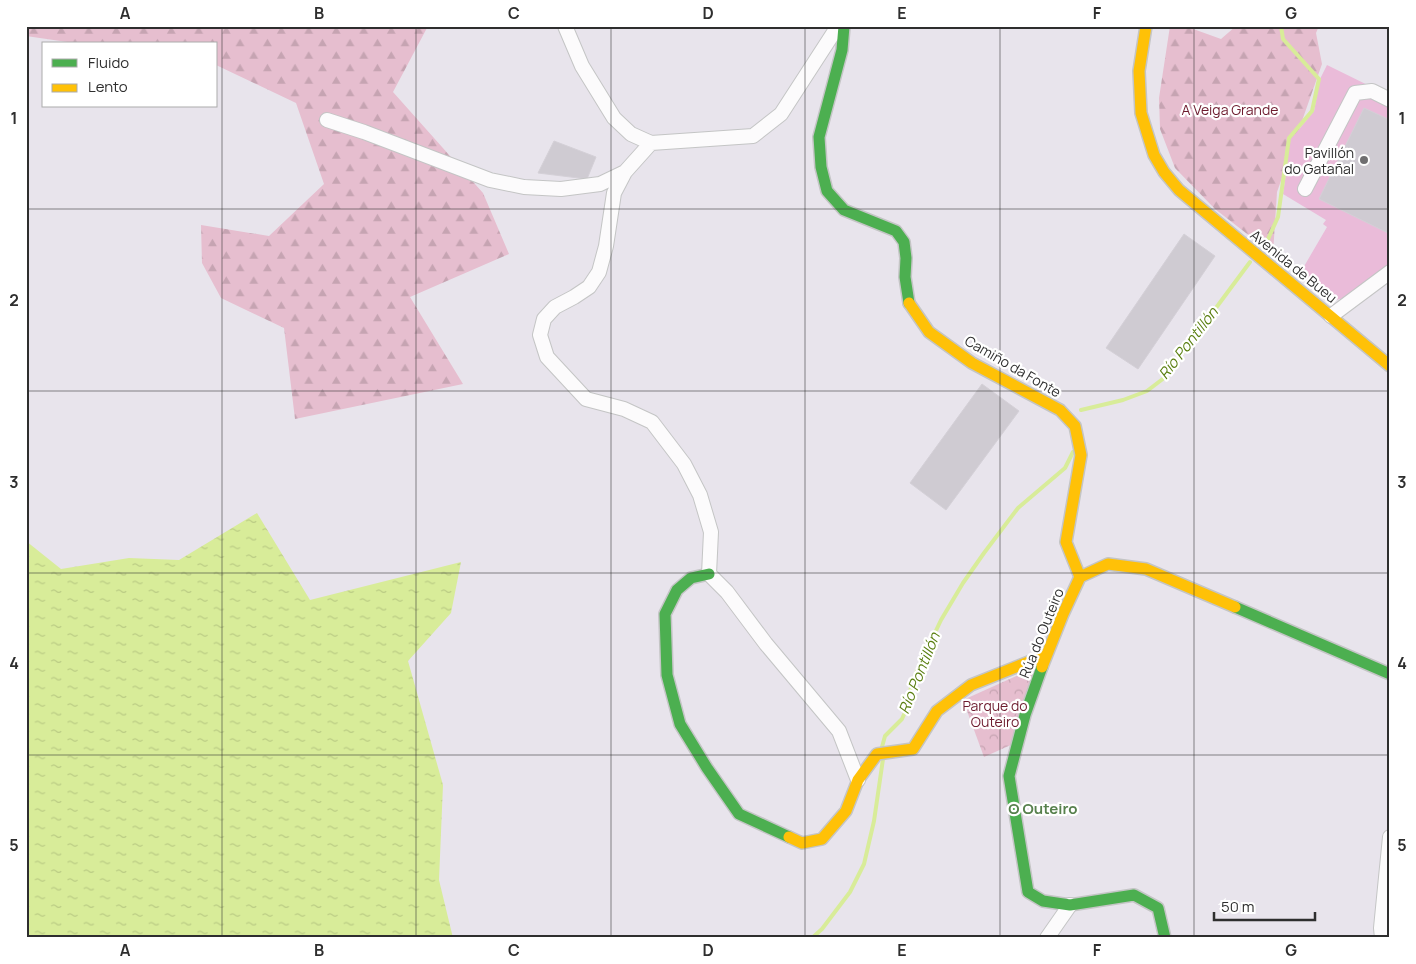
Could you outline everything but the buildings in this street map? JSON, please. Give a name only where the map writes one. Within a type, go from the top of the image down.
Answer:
[{"type":"street","points":[[565,26],[582,66],[614,118],[631,134],[651,143],[753,136],[781,114],[838,26]]},
{"type":"street","name":"Camiño da Fonte","points":[[844,26],[842,50],[819,137],[821,167],[827,190],[844,210],[896,231],[904,242],[906,258],[905,277],[909,304],[929,332],[972,363],[1060,410],[1075,426],[1082,455],[1066,542],[1080,577]]},
{"type":"street","name":"Avenida de Bueu","points":[[1146,26],[1140,71],[1141,113],[1154,155],[1164,172],[1179,190],[1390,366]]},
{"type":"street","points":[[1305,189],[1355,93],[1372,91],[1390,100]]},
{"type":"street","points":[[327,120],[364,132],[490,180],[524,187],[561,189],[600,184],[625,172]]},
{"type":"street","points":[[651,143],[625,172],[614,192],[606,246],[599,272],[588,287],[555,307],[544,319],[540,335],[547,357],[586,399],[624,409],[652,422],[684,464],[700,494],[711,532],[709,574],[727,592],[766,644],[839,731],[858,780]]},
{"type":"street","points":[[1331,316],[1390,272]]},
{"type":"street","name":"Rúa do Outeiro","points":[[1165,938],[1158,908],[1134,895],[1070,905],[1043,901],[1028,892],[1009,776],[1026,715],[1046,655],[1062,614],[1080,577],[1108,564],[1146,570],[1390,674]]},
{"type":"street","points":[[709,574],[691,578],[677,590],[665,614],[667,675],[680,724],[707,768],[739,814],[802,843],[822,839],[846,810],[858,780],[877,754],[913,749],[937,710],[971,685],[1046,655]]},
{"type":"street","points":[[1382,938],[1381,928],[1390,837]]},
{"type":"street","points":[[1047,938],[1070,905]]},
{"type":"green space","points":[[26,26],[428,26],[393,92],[483,193],[509,254],[410,297],[463,384],[295,419],[284,328],[221,298],[202,263],[201,225],[269,236],[324,184],[296,103],[218,66],[218,42],[67,42],[26,36]]},
{"type":"green space","name":"A Veiga Grande","points":[[1170,26],[1185,26],[1221,39],[1236,26],[1319,26],[1316,33],[1322,64],[1277,192],[1273,254],[1215,209],[1175,168],[1160,129],[1159,98]]},
{"type":"green space","name":"Parque do Outeiro","points":[[1036,667],[1013,744],[984,757],[963,700]]},
{"type":"shaded area","points":[[1327,65],[1390,96],[1390,263],[1344,298],[1330,301],[1299,275],[1327,227],[1323,224],[1326,220],[1283,194],[1291,139],[1314,111],[1320,79]]},
{"type":"water","points":[[257,513],[310,600],[461,562],[451,613],[408,661],[443,785],[439,880],[453,938],[26,938],[26,541],[61,569],[129,558],[179,560]]},
{"type":"waterway","name":"Río Pontillón","points":[[1264,248],[1278,217],[1289,138],[1312,111],[1319,79],[1283,39],[1281,26]]},
{"type":"waterway","name":"Río Pontillón","points":[[1081,410],[1123,400],[1147,391],[1164,378],[1250,262]]},
{"type":"waterway","name":"Río Pontillón","points":[[882,747],[885,736],[902,719],[916,673],[941,620],[963,583],[1018,508],[1065,468],[1073,452]]},
{"type":"waterway","name":"Río Pontillón","points":[[812,938],[822,929],[850,892],[864,864],[874,821],[883,759]]},
{"type":"traffic: fast","points":[[844,26],[842,50],[819,137],[821,167],[827,191],[844,210],[896,231],[904,242],[906,258],[905,277],[909,303]]},
{"type":"traffic: fast","points":[[709,574],[691,578],[677,590],[665,614],[667,675],[680,724],[707,768],[739,814],[789,837]]},
{"type":"traffic: fast","points":[[1235,607],[1390,674]]},
{"type":"traffic: fast","points":[[1042,667],[1025,715],[1009,776],[1028,892],[1043,901],[1070,905],[1134,895],[1158,908],[1165,938]]},
{"type":"traffic: slow","points":[[1146,26],[1139,71],[1141,113],[1154,155],[1164,172],[1179,190],[1390,366]]},
{"type":"traffic: slow","points":[[909,303],[929,332],[972,363],[1060,410],[1075,426],[1081,455],[1066,542],[1080,577]]},
{"type":"traffic: slow","points":[[1042,667],[1080,577],[1108,564],[1146,569],[1235,607]]},
{"type":"traffic: slow","points":[[789,837],[802,843],[822,839],[846,811],[858,780],[877,754],[913,749],[937,711],[971,685],[1046,655]]},
{"type":"place","name":"Pavillón do Gatañal","points":[[1364,160]]},
{"type":"district","name":"O Outeiro","points":[[1043,808]]}]
